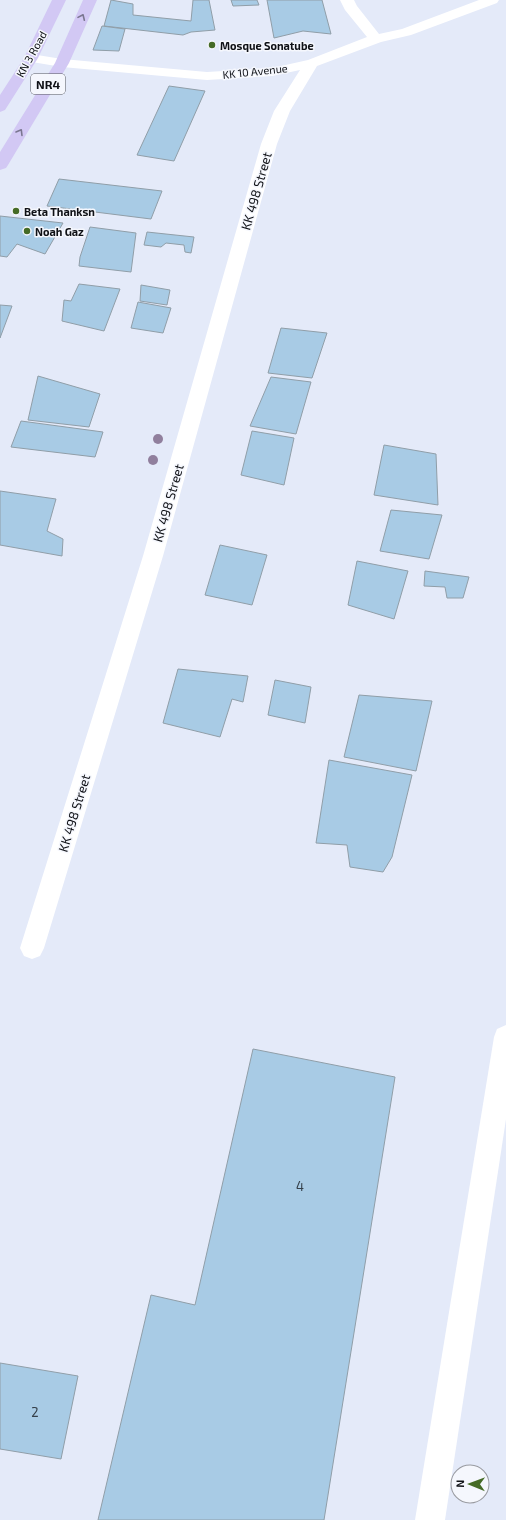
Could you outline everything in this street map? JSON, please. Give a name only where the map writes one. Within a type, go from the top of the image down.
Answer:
[{"type":"highway","name":"KN 3 Road","points":[[0,107],[31,58],[59,0]]},
{"type":"highway","name":"NR4","points":[[0,165],[62,63],[90,0]]},
{"type":"street","points":[[347,0],[350,7],[376,39]]},
{"type":"street","name":"KK 10 Avenue","points":[[31,58],[62,63],[207,76],[272,72],[312,63],[376,39],[406,32],[492,0]]},
{"type":"street","name":"KK 498 Street","points":[[32,948],[153,556],[269,144],[282,112],[312,63]]},
{"type":"street","points":[[430,1520],[506,1037]]},
{"type":"building","points":[[111,0],[133,4],[133,15],[191,21],[193,0],[209,0],[215,30],[191,32],[183,35],[104,26]]},
{"type":"building","points":[[231,0],[257,0],[259,5],[233,6]]},
{"type":"building","points":[[267,0],[322,0],[331,34],[303,31],[274,38]]},
{"type":"building","points":[[102,26],[125,29],[119,51],[93,50]]},
{"type":"building","points":[[169,86],[205,91],[174,161],[137,155]]},
{"type":"building","points":[[59,179],[162,191],[151,219],[47,206]]},
{"type":"building","points":[[0,216],[63,223],[45,254],[17,244],[7,257],[0,256]]},
{"type":"building","points":[[90,227],[136,233],[131,272],[79,266],[80,257]]},
{"type":"building","points":[[147,232],[194,237],[191,253],[185,252],[184,245],[166,243],[161,247],[144,245]]},
{"type":"building","points":[[79,284],[120,289],[104,331],[62,321],[64,300],[71,301]]},
{"type":"building","points":[[141,285],[170,290],[167,305],[140,301]]},
{"type":"building","points":[[138,302],[171,308],[163,333],[131,328]]},
{"type":"building","points":[[0,305],[12,306],[0,338]]},
{"type":"building","points":[[281,328],[327,333],[312,378],[268,373]]},
{"type":"building","points":[[38,376],[100,394],[89,427],[28,420]]},
{"type":"building","points":[[271,377],[311,382],[296,434],[250,426]]},
{"type":"building","points":[[21,421],[103,432],[95,457],[11,447]]},
{"type":"building","points":[[252,431],[294,438],[284,485],[241,475]]},
{"type":"building","points":[[384,445],[436,454],[438,505],[374,495]]},
{"type":"building","points":[[0,491],[56,499],[47,531],[63,539],[62,556],[0,545]]},
{"type":"building","points":[[391,510],[442,515],[429,559],[380,551]]},
{"type":"building","points":[[220,545],[267,555],[252,605],[205,595]]},
{"type":"building","points":[[357,561],[408,571],[394,619],[348,605]]},
{"type":"building","points":[[425,571],[469,577],[463,598],[447,598],[445,587],[424,586]]},
{"type":"building","points":[[178,669],[248,676],[243,702],[232,699],[220,737],[163,723]]},
{"type":"building","points":[[275,680],[311,687],[305,723],[268,715]]},
{"type":"building","points":[[359,695],[432,701],[416,771],[344,757]]},
{"type":"building","points":[[329,760],[412,775],[392,857],[383,872],[350,867],[347,845],[316,843]]},
{"type":"building","points":[[253,1049],[395,1077],[324,1520],[98,1520],[151,1295],[195,1305]]},
{"type":"building","points":[[0,1363],[78,1376],[61,1459],[0,1449]]},
{"type":"place","name":"Mosque Sonatube","points":[[212,45]]},
{"type":"place","name":"Beta Thanksn","points":[[16,211]]},
{"type":"place","name":"Noah Gaz","points":[[27,231]]}]
